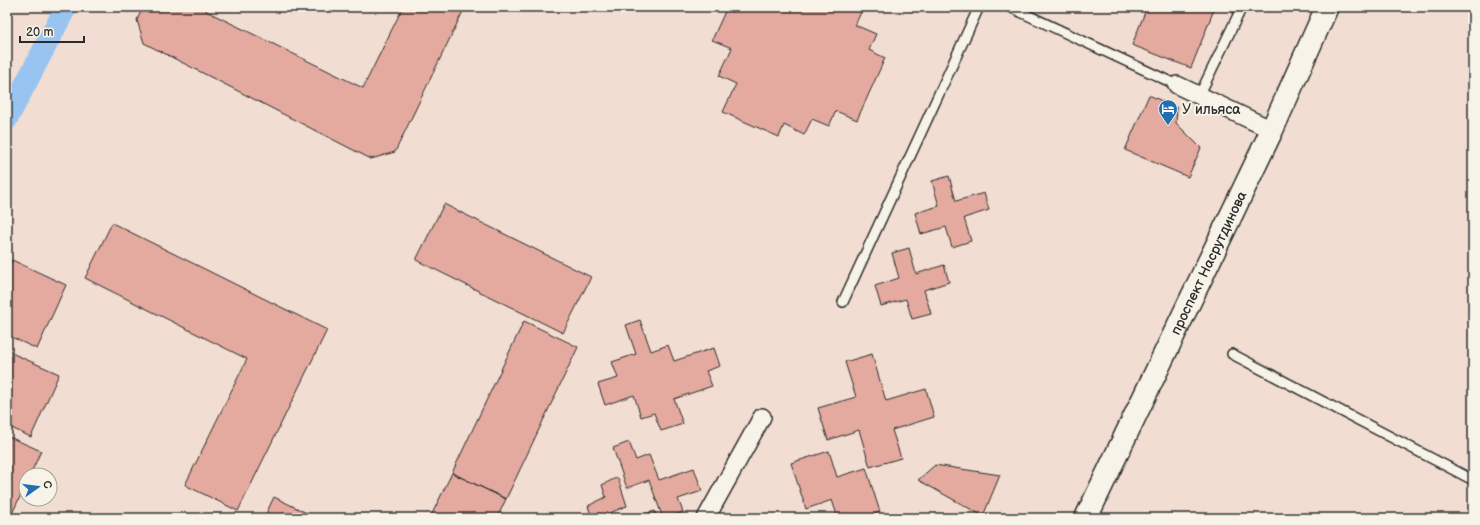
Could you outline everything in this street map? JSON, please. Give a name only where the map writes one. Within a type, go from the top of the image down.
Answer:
[{"type":"main road","name":"проспект Насрутдинова","points":[[1086,518],[1272,130],[1327,7]]},
{"type":"street","points":[[1177,85],[1272,130]]},
{"type":"street","points":[[706,518],[762,416]]},
{"type":"lane","points":[[843,302],[979,7]]},
{"type":"lane","points":[[1010,7],[1177,85]]},
{"type":"lane","points":[[1199,96],[1242,7]]},
{"type":"lane","points":[[1232,354],[1473,480]]},
{"type":"building","points":[[143,7],[207,7],[206,11],[363,88],[403,7],[465,7],[395,152],[371,159],[144,43],[137,20]]},
{"type":"building","points":[[727,7],[863,8],[855,25],[876,34],[869,50],[885,58],[857,120],[836,111],[829,126],[812,119],[804,135],[784,125],[779,137],[723,112],[736,84],[719,76],[732,48],[712,40]]},
{"type":"building","points":[[1147,7],[1215,7],[1191,68],[1132,45]]},
{"type":"building","name":"У ильяса","points":[[1149,95],[1177,108],[1176,123],[1201,148],[1188,177],[1125,150]]},
{"type":"building","points":[[949,176],[956,201],[984,193],[989,210],[964,218],[971,241],[952,247],[946,227],[921,234],[915,213],[939,206],[932,181]]},
{"type":"building","points":[[444,204],[591,277],[563,333],[416,260]]},
{"type":"building","points":[[112,223],[327,330],[238,511],[185,485],[247,359],[85,278]]},
{"type":"building","points":[[909,248],[916,274],[944,265],[949,282],[924,290],[931,314],[912,319],[906,299],[881,306],[875,286],[899,278],[892,253]]},
{"type":"building","points":[[12,260],[66,285],[37,349],[7,335],[7,271]]},
{"type":"building","points":[[640,320],[651,351],[668,345],[674,361],[714,348],[720,366],[706,371],[712,386],[674,399],[683,424],[661,431],[654,413],[641,417],[634,395],[605,405],[598,384],[618,378],[612,362],[636,354],[626,325]]},
{"type":"building","points":[[524,321],[578,347],[506,499],[452,473]]},
{"type":"building","points":[[7,351],[59,374],[31,437],[7,426]]},
{"type":"building","points":[[872,354],[886,401],[926,389],[934,417],[892,430],[901,458],[870,467],[859,430],[828,440],[818,408],[856,397],[845,362]]},
{"type":"building","points":[[7,436],[41,451],[34,467],[18,467],[18,501],[10,518],[7,518]]},
{"type":"building","points":[[629,442],[636,460],[649,455],[659,480],[694,468],[702,491],[678,499],[683,512],[668,518],[663,518],[649,480],[627,488],[613,448]]},
{"type":"building","points":[[829,451],[837,477],[866,468],[880,512],[860,518],[838,518],[832,500],[806,509],[791,463]]},
{"type":"building","points":[[935,465],[1000,475],[983,516],[918,480]]},
{"type":"building","points":[[452,473],[506,499],[497,518],[430,518]]},
{"type":"building","points":[[618,478],[627,506],[597,518],[592,518],[588,506],[606,497],[602,485]]},
{"type":"building","points":[[274,497],[317,518],[264,518]]},
{"type":"building","points":[[655,511],[657,518],[632,518]]},
{"type":"waterway","points":[[7,119],[66,7]]},
{"type":"place","name":"У ильяса","points":[[1168,126]]}]
